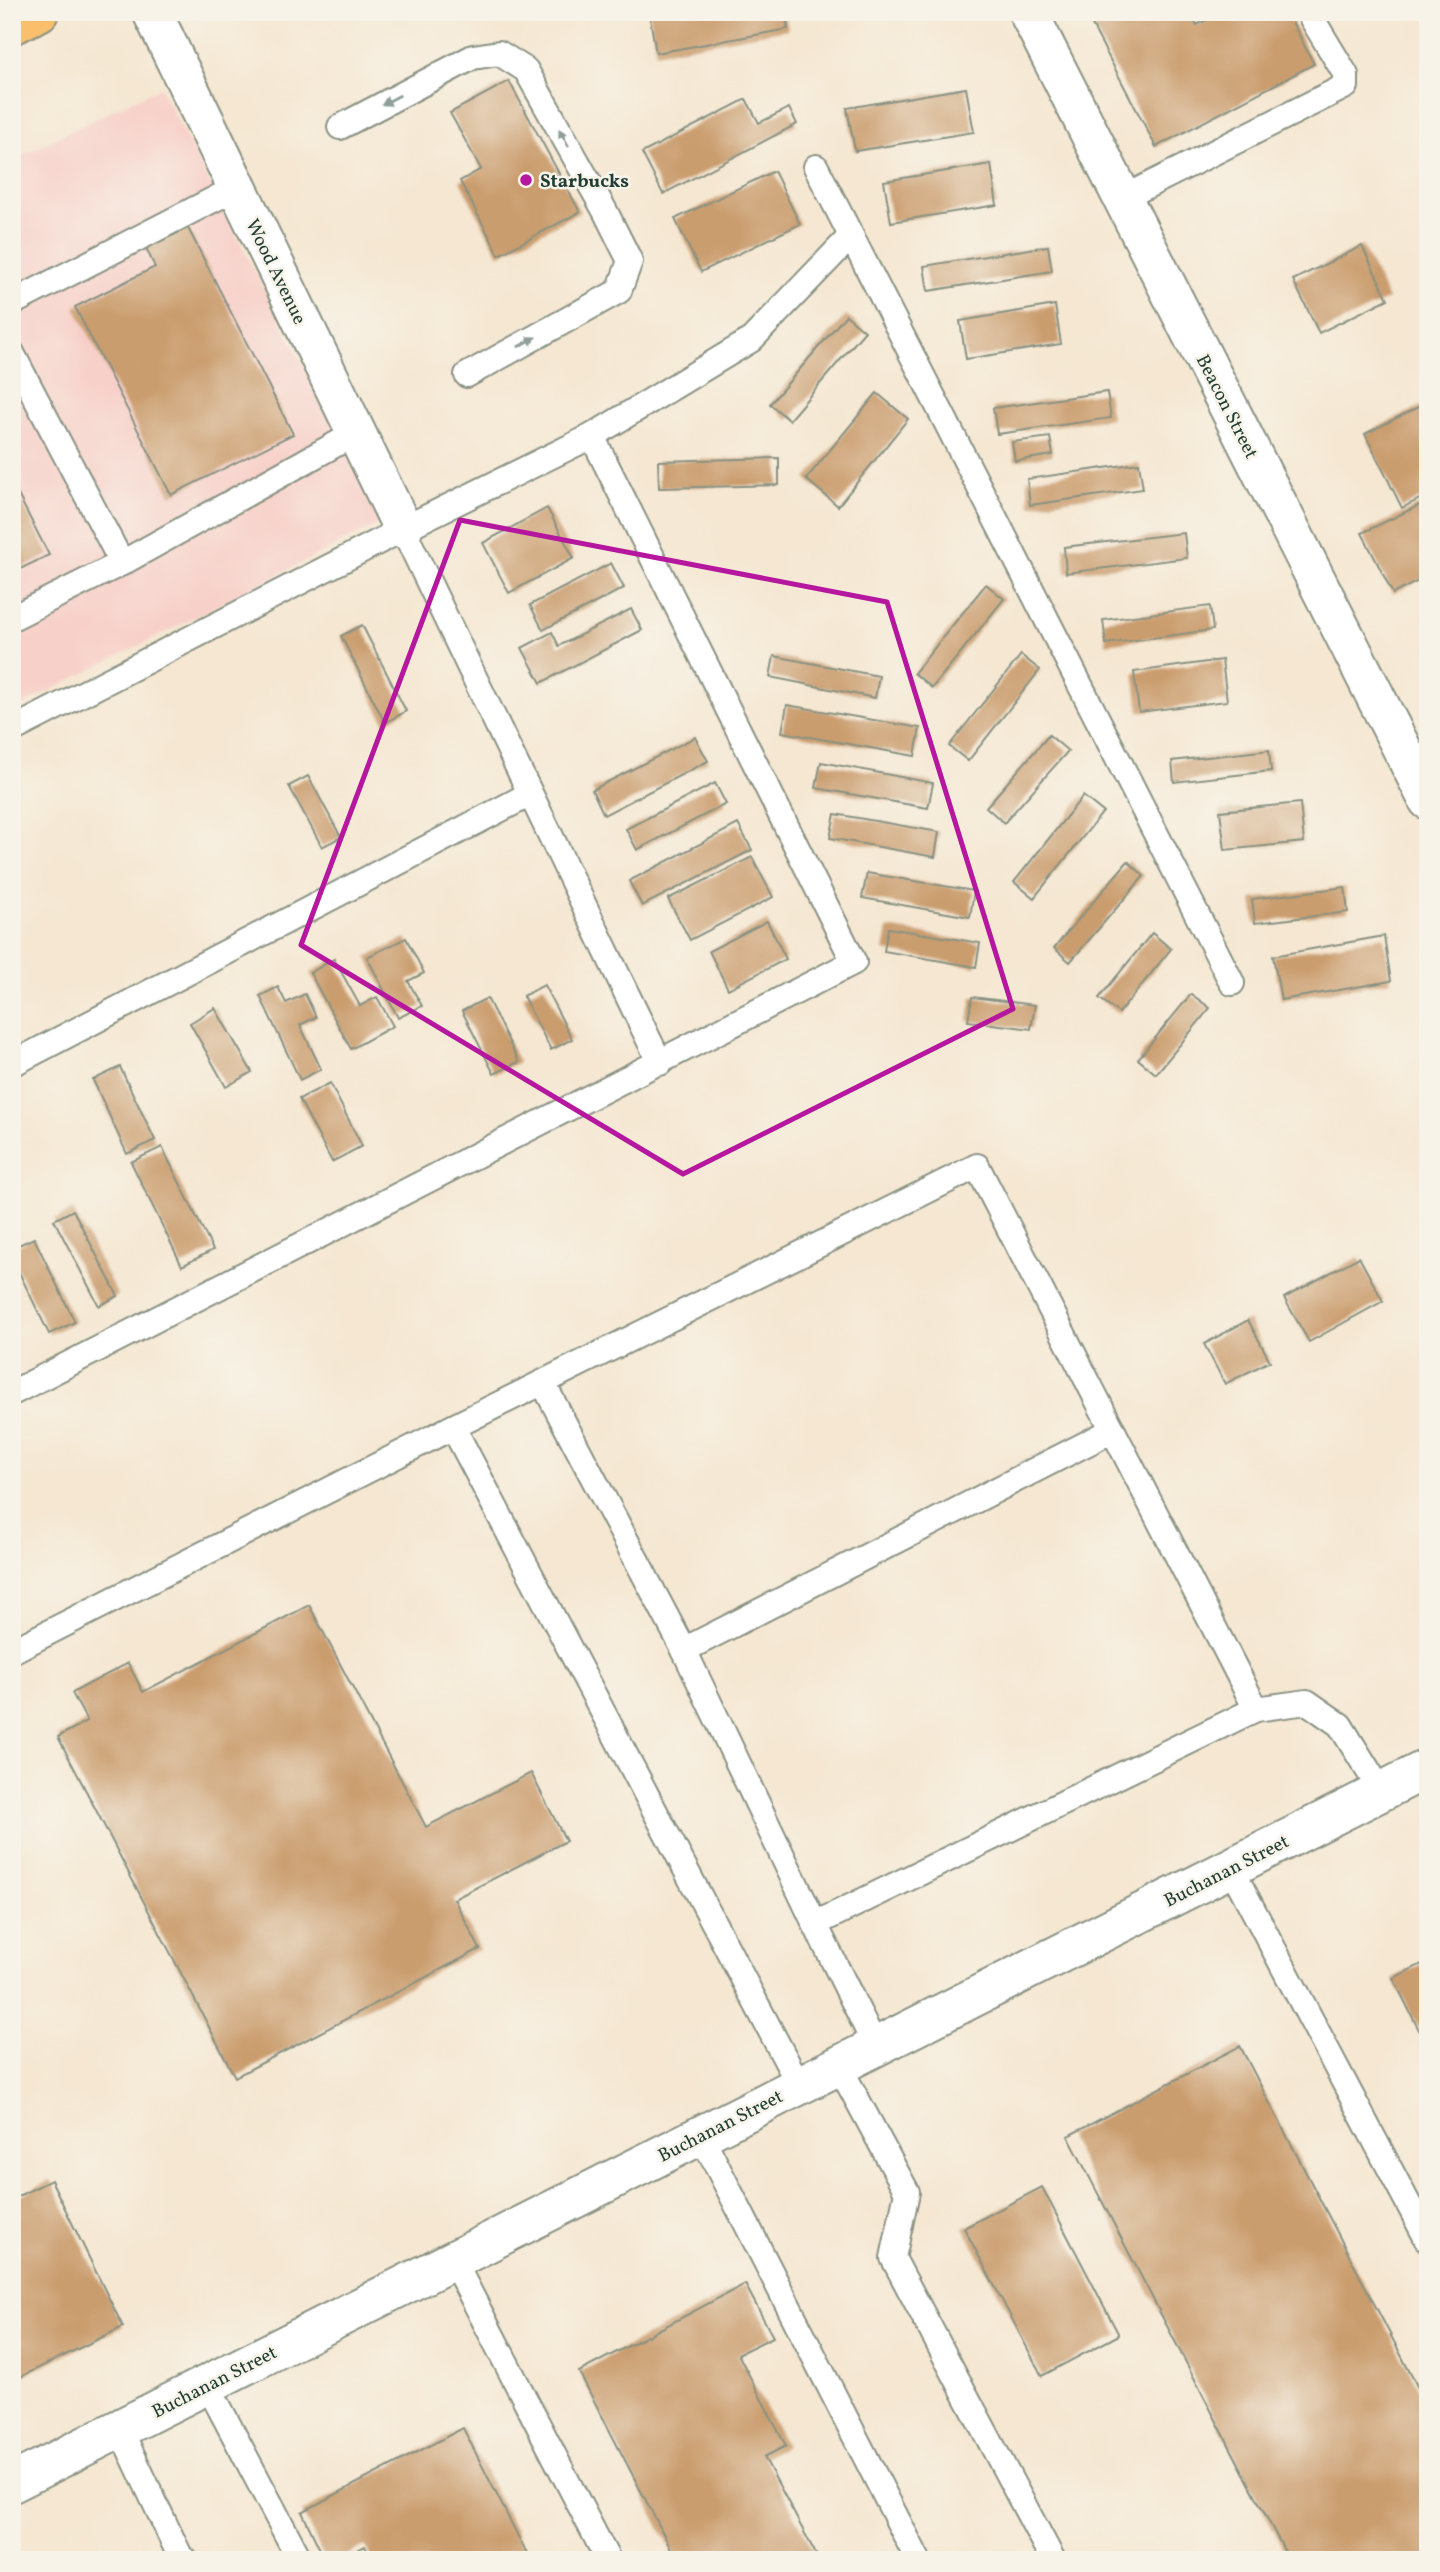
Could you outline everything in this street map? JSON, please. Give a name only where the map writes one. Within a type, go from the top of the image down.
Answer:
[{"type":"main road","points":[[12,25],[39,12]]},
{"type":"street","name":"Wood Avenue","points":[[152,12],[403,529]]},
{"type":"street","name":"Beacon Street","points":[[1028,12],[1428,800]]},
{"type":"street","name":"Buchanan Street","points":[[12,2483],[1428,1768]]},
{"type":"lane","points":[[1123,198],[1346,86],[1346,75],[1308,12]]},
{"type":"lane","points":[[340,127],[472,57],[499,53],[526,70],[605,211],[630,261],[619,291],[467,375]]},
{"type":"lane","points":[[816,167],[1232,983]]},
{"type":"lane","points":[[12,303],[236,188]]},
{"type":"lane","points":[[12,730],[403,529],[592,436],[751,340],[851,236]]},
{"type":"lane","points":[[12,353],[122,563]]},
{"type":"lane","points":[[12,618],[122,563],[356,433]]},
{"type":"lane","points":[[12,1393],[854,962],[592,436]]},
{"type":"lane","points":[[403,529],[660,1063]]},
{"type":"lane","points":[[12,1064],[530,793]]},
{"type":"lane","points":[[12,1651],[453,1427],[977,1166],[1256,1709]]},
{"type":"lane","points":[[542,1383],[684,1650],[876,2047]]},
{"type":"lane","points":[[453,1427],[799,2085]]},
{"type":"lane","points":[[684,1650],[1113,1430]]},
{"type":"lane","points":[[815,1924],[1256,1709],[1307,1702],[1340,1725],[1381,1791]]},
{"type":"lane","points":[[1231,1868],[1428,2241]]},
{"type":"lane","points":[[839,2066],[907,2192],[893,2258],[1053,2560]]},
{"type":"lane","points":[[701,2136],[918,2560]]},
{"type":"lane","points":[[453,2260],[608,2560]]},
{"type":"lane","points":[[207,2384],[300,2560]]},
{"type":"lane","points":[[120,2429],[180,2556],[186,2560]]},
{"type":"highlighted area","points":[[460,520],[887,602],[1013,1009],[683,1174],[301,945]]},
{"type":"shaded area","points":[[160,87],[384,521],[12,710],[12,160]]},
{"type":"building","points":[[649,12],[785,12],[788,29],[656,53]]},
{"type":"building","points":[[1085,12],[1190,12],[1197,25],[1222,12],[1287,12],[1314,64],[1156,147]]},
{"type":"building","points":[[509,81],[580,212],[499,255],[460,181],[481,169],[450,113]]},
{"type":"building","points":[[966,88],[974,132],[855,151],[847,108]]},
{"type":"building","points":[[746,99],[759,123],[789,108],[797,124],[663,194],[642,153]]},
{"type":"building","points":[[991,164],[997,205],[891,222],[884,181]]},
{"type":"building","points":[[774,171],[800,224],[701,272],[675,219]]},
{"type":"building","points":[[188,228],[293,434],[171,495],[75,307],[155,267],[146,248]]},
{"type":"building","points":[[1048,246],[1052,271],[928,291],[924,266]]},
{"type":"building","points":[[1362,246],[1388,299],[1319,333],[1293,280]]},
{"type":"building","points":[[1055,305],[1061,344],[966,359],[960,321]]},
{"type":"building","points":[[846,315],[865,331],[789,420],[770,404]]},
{"type":"building","points":[[1107,392],[1111,418],[997,434],[993,408]]},
{"type":"building","points":[[877,393],[908,419],[838,506],[806,479]]},
{"type":"building","points":[[1428,402],[1428,495],[1402,508],[1365,434]]},
{"type":"building","points":[[1050,437],[1053,455],[1015,461],[1012,442]]},
{"type":"building","points":[[779,458],[779,485],[659,488],[658,461]]},
{"type":"building","points":[[1139,463],[1143,489],[1030,505],[1027,479]]},
{"type":"building","points":[[12,483],[49,555],[12,573]]},
{"type":"building","points":[[1428,501],[1428,576],[1393,594],[1362,533]]},
{"type":"building","points":[[547,508],[574,558],[509,593],[483,543]]},
{"type":"building","points":[[1184,533],[1187,558],[1066,573],[1064,547]]},
{"type":"building","points":[[611,563],[624,588],[543,630],[530,605]]},
{"type":"building","points":[[986,584],[1004,599],[932,688],[914,673]]},
{"type":"building","points":[[1210,606],[1213,630],[1106,644],[1103,620]]},
{"type":"building","points":[[631,609],[642,630],[541,683],[522,648],[552,632],[559,646]]},
{"type":"building","points":[[362,625],[406,711],[385,723],[341,636]]},
{"type":"building","points":[[1021,655],[1040,670],[968,761],[949,746]]},
{"type":"building","points":[[774,656],[879,676],[875,698],[770,677]]},
{"type":"building","points":[[1222,660],[1227,701],[1139,712],[1134,672]]},
{"type":"building","points":[[787,705],[920,728],[915,756],[782,732]]},
{"type":"building","points":[[1049,735],[1068,751],[1004,823],[986,807]]},
{"type":"building","points":[[695,737],[708,761],[604,815],[592,790]]},
{"type":"building","points":[[1269,750],[1271,771],[1174,782],[1172,761]]},
{"type":"building","points":[[821,762],[933,783],[928,808],[816,788]]},
{"type":"building","points":[[308,776],[341,837],[322,847],[289,786]]},
{"type":"building","points":[[715,783],[726,804],[637,850],[626,829]]},
{"type":"building","points":[[1083,796],[1103,812],[1034,898],[1014,882]]},
{"type":"building","points":[[1300,803],[1304,842],[1225,850],[1220,811]]},
{"type":"building","points":[[835,814],[939,832],[935,857],[830,838]]},
{"type":"building","points":[[738,824],[752,850],[642,906],[629,881]]},
{"type":"building","points":[[752,857],[773,897],[690,940],[668,899]]},
{"type":"building","points":[[1128,861],[1144,876],[1070,962],[1054,948]]},
{"type":"building","points":[[867,873],[974,891],[970,917],[862,898]]},
{"type":"building","points":[[1345,887],[1348,912],[1255,923],[1252,899]]},
{"type":"building","points":[[767,921],[786,959],[728,989],[709,951]]},
{"type":"building","points":[[888,928],[980,943],[976,967],[884,951]]},
{"type":"building","points":[[1152,933],[1171,949],[1119,1013],[1099,998]]},
{"type":"building","points":[[1384,936],[1391,981],[1281,1000],[1273,956]]},
{"type":"building","points":[[406,938],[424,973],[408,981],[422,1006],[398,1018],[367,957]]},
{"type":"building","points":[[334,959],[360,1006],[377,997],[393,1026],[351,1049],[310,973]]},
{"type":"building","points":[[544,985],[572,1039],[551,1050],[523,996]]},
{"type":"building","points":[[278,987],[286,1003],[305,994],[316,1017],[300,1025],[321,1069],[300,1080],[260,996]]},
{"type":"building","points":[[1191,994],[1210,1008],[1156,1074],[1138,1059]]},
{"type":"building","points":[[972,997],[1035,1005],[1031,1029],[968,1021]]},
{"type":"building","points":[[487,998],[519,1062],[494,1074],[462,1011]]},
{"type":"building","points":[[215,1008],[252,1072],[226,1087],[190,1023]]},
{"type":"building","points":[[120,1067],[155,1140],[127,1154],[93,1080]]},
{"type":"building","points":[[330,1083],[362,1146],[332,1162],[299,1099]]},
{"type":"building","points":[[162,1147],[213,1250],[182,1266],[131,1162]]},
{"type":"building","points":[[73,1210],[118,1296],[99,1306],[54,1220]]},
{"type":"building","points":[[34,1238],[75,1322],[49,1334],[12,1258],[12,1248]]},
{"type":"building","points":[[1359,1257],[1383,1301],[1309,1342],[1284,1298]]},
{"type":"building","points":[[1248,1320],[1270,1361],[1225,1384],[1204,1344]]},
{"type":"building","points":[[309,1605],[426,1827],[531,1773],[566,1841],[454,1899],[480,1949],[235,2077],[58,1737],[87,1721],[72,1693],[128,1663],[143,1692]]},
{"type":"building","points":[[1428,1961],[1428,2048],[1393,1978]]},
{"type":"building","points":[[1240,2046],[1428,2407],[1428,2560],[1289,2560],[1068,2136]]},
{"type":"building","points":[[51,2180],[123,2327],[12,2381],[12,2199]]},
{"type":"building","points":[[1042,2187],[1119,2335],[1042,2376],[964,2228]]},
{"type":"building","points":[[745,2284],[773,2337],[738,2354],[786,2446],[764,2457],[819,2560],[677,2560],[579,2372]]},
{"type":"building","points":[[463,2428],[530,2560],[372,2560],[365,2546],[338,2560],[325,2560],[302,2512]]},
{"type":"place","name":"Starbucks","points":[[526,180]]}]
